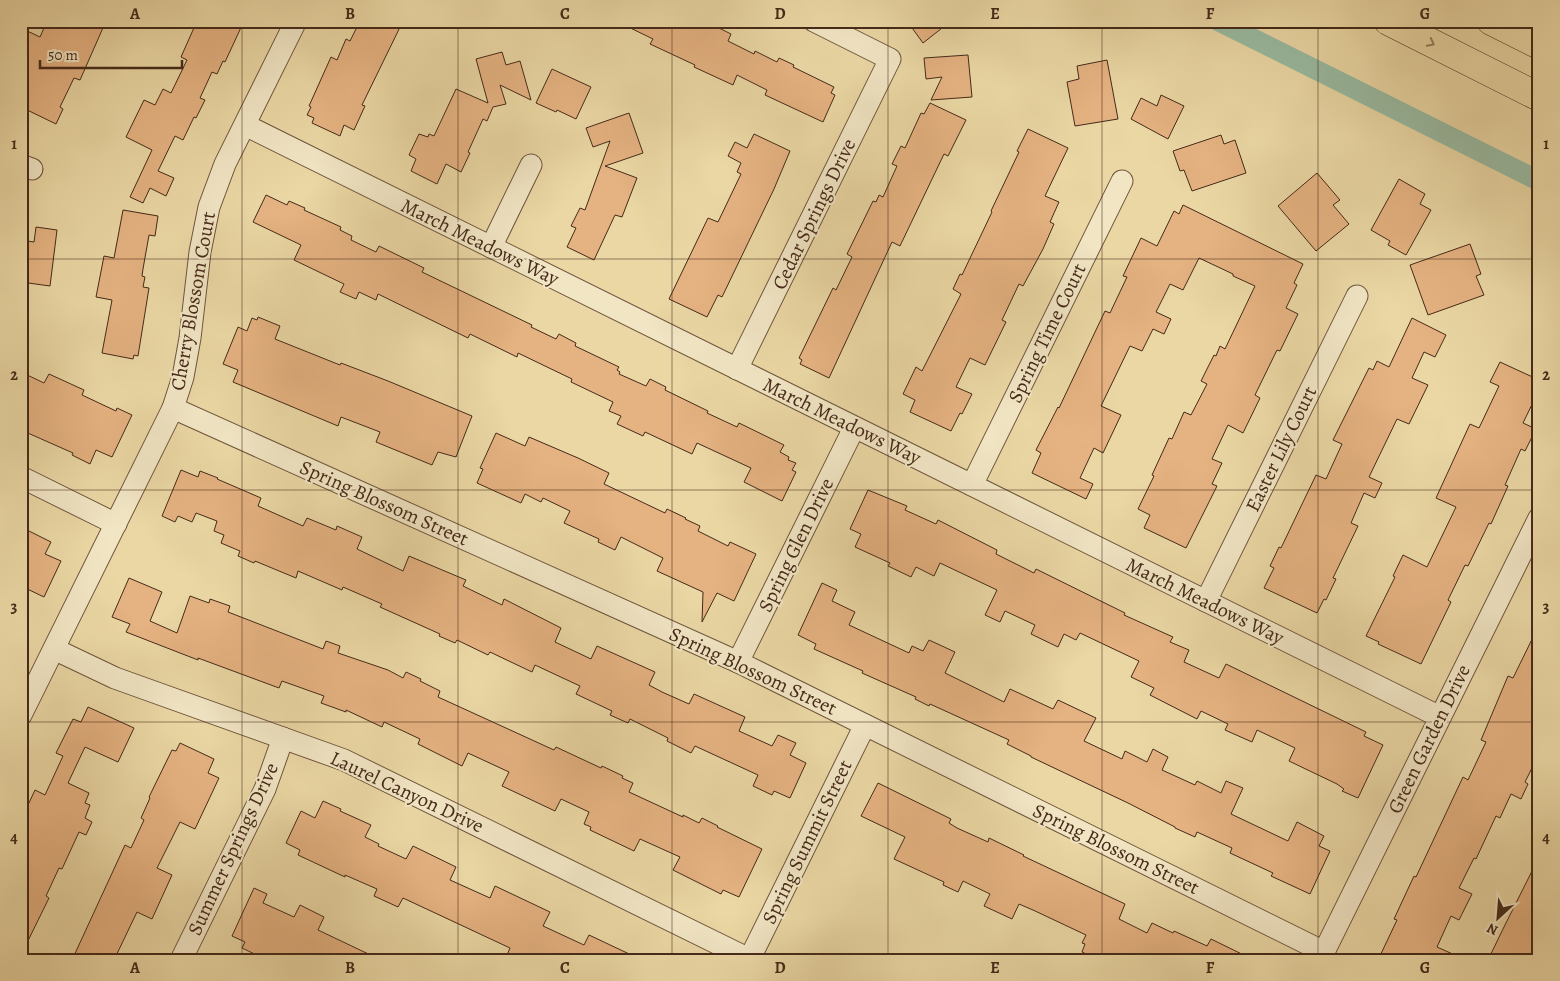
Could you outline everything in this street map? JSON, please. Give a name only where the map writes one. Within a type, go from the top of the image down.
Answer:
[{"type":"main road","points":[[1388,21],[1539,97]]},
{"type":"main road","points":[[1491,21],[1539,45]]},
{"type":"street","name":"Cherry Blossom Court","points":[[21,715],[173,408],[183,377],[200,252],[209,207],[225,164],[296,21]]},
{"type":"street","name":"Cedar Springs Drive","points":[[737,369],[890,59],[814,21]]},
{"type":"street","name":"March Meadows Way","points":[[245,125],[1440,718]]},
{"type":"street","points":[[491,247],[531,165]]},
{"type":"street","name":"Spring Time Court","points":[[972,485],[1122,180]]},
{"type":"street","name":"Easter Lily Court","points":[[1206,601],[1357,296]]},
{"type":"street","name":"Spring Blossom Street","points":[[173,408],[738,662],[1322,956]]},
{"type":"street","name":"Spring Glen Drive","points":[[738,662],[854,428]]},
{"type":"street","points":[[21,477],[116,524]]},
{"type":"street","name":"Green Garden Drive","points":[[1322,956],[1539,518]]},
{"type":"street","name":"Laurel Canyon Drive","points":[[54,648],[115,678],[284,738],[372,772],[749,959]]},
{"type":"street","name":"Spring Summit Street","points":[[749,959],[865,725]]},
{"type":"street","name":"Summer Springs Drive","points":[[181,960],[265,789],[284,738]]},
{"type":"building","points":[[47,21],[106,21],[80,80],[74,78],[60,107],[63,109],[56,124],[21,107],[21,28],[40,37]]},
{"type":"building","points":[[197,21],[244,21],[225,62],[223,61],[217,74],[212,72],[200,98],[205,100],[196,118],[194,117],[183,140],[175,136],[158,171],[174,178],[166,196],[150,188],[143,203],[130,197],[152,150],[126,137],[144,100],[155,105],[163,89],[171,93],[187,60],[181,57]]},
{"type":"building","points":[[360,21],[403,21],[362,105],[365,106],[354,130],[344,125],[340,136],[312,123],[314,118],[307,115],[311,107],[309,106],[331,57],[337,60],[346,39],[350,41]]},
{"type":"building","points":[[616,21],[672,21],[683,27],[686,21],[705,21],[731,34],[728,41],[754,54],[755,51],[777,62],[779,58],[834,87],[831,93],[835,95],[823,122],[765,95],[767,90],[737,75],[733,85],[694,67],[695,65],[650,44],[653,39]]},
{"type":"building","points":[[907,21],[951,21],[923,43]]},
{"type":"building","points":[[502,52],[506,65],[520,61],[531,100],[500,85],[506,104],[493,107],[487,121],[483,119],[461,172],[446,164],[437,184],[411,171],[416,159],[409,155],[419,134],[428,137],[429,134],[434,136],[456,89],[488,103],[476,59]]},
{"type":"building","points":[[968,55],[972,97],[931,100],[942,77],[926,79],[924,58]]},
{"type":"building","points":[[1107,60],[1118,119],[1075,126],[1067,82],[1079,79],[1077,66]]},
{"type":"building","points":[[552,69],[591,87],[576,119],[536,103]]},
{"type":"building","points":[[1161,95],[1184,106],[1168,139],[1131,119],[1141,98],[1157,106]]},
{"type":"building","points":[[930,103],[966,120],[948,156],[944,154],[900,246],[892,242],[829,378],[800,364],[802,360],[799,358],[833,288],[836,290],[852,257],[847,254],[873,201],[876,202],[879,195],[883,197],[897,166],[892,164],[901,146],[905,148],[921,113],[924,114]]},
{"type":"building","points":[[629,113],[643,153],[605,166],[637,178],[622,217],[615,215],[594,260],[567,247],[576,228],[571,226],[580,208],[585,210],[610,141],[593,147],[586,128]]},
{"type":"building","points":[[1028,129],[1068,148],[1045,196],[1059,202],[1050,222],[1054,224],[1023,286],[1019,284],[1002,320],[1006,322],[985,365],[970,358],[956,387],[972,394],[951,431],[910,412],[915,400],[903,394],[916,367],[922,371],[961,294],[953,289],[960,274],[962,275],[992,212]]},
{"type":"building","points":[[754,134],[790,151],[774,189],[722,297],[718,295],[707,317],[669,299],[708,218],[718,222],[741,174],[737,172],[741,163],[728,156],[735,142],[747,148]]},
{"type":"building","points":[[1221,135],[1224,144],[1235,140],[1246,173],[1192,191],[1184,170],[1180,171],[1173,151]]},
{"type":"building","points":[[1317,173],[1340,200],[1333,205],[1349,224],[1316,251],[1278,206]]},
{"type":"building","points":[[1399,179],[1425,194],[1420,204],[1431,210],[1406,255],[1388,245],[1390,241],[1371,230]]},
{"type":"building","points":[[266,195],[287,205],[289,201],[305,208],[304,210],[341,227],[340,230],[352,236],[351,240],[376,252],[379,246],[424,268],[422,272],[532,325],[531,327],[556,339],[559,334],[576,343],[575,346],[619,367],[617,370],[620,372],[619,374],[646,386],[650,379],[666,387],[665,390],[708,411],[707,413],[737,427],[739,423],[784,445],[780,452],[789,457],[788,460],[796,463],[792,470],[796,472],[782,501],[744,482],[751,468],[697,443],[692,454],[645,432],[643,436],[617,424],[621,416],[609,411],[613,402],[571,382],[572,379],[518,353],[517,357],[470,334],[468,338],[378,294],[376,300],[359,292],[356,299],[340,292],[344,284],[294,260],[301,245],[253,222]]},
{"type":"building","points":[[1183,205],[1303,264],[1294,283],[1297,285],[1286,308],[1298,314],[1280,351],[1277,350],[1255,395],[1260,398],[1243,433],[1228,425],[1212,459],[1222,463],[1212,484],[1217,486],[1186,548],[1144,528],[1150,515],[1138,509],[1169,438],[1172,439],[1184,412],[1191,415],[1207,384],[1201,381],[1220,346],[1225,349],[1255,286],[1233,276],[1233,274],[1199,258],[1183,290],[1170,284],[1156,312],[1171,319],[1164,334],[1153,329],[1142,351],[1130,346],[1101,406],[1121,415],[1103,453],[1094,448],[1080,478],[1093,484],[1086,499],[1032,473],[1041,453],[1036,450],[1059,408],[1105,311],[1110,313],[1127,277],[1123,276],[1141,238],[1157,246],[1174,211],[1179,214]]},
{"type":"building","points":[[123,210],[158,216],[155,236],[149,235],[143,269],[142,276],[145,277],[143,287],[149,288],[138,356],[134,355],[133,359],[102,353],[112,300],[96,297],[104,256],[114,258]]},
{"type":"building","points":[[36,227],[57,230],[50,286],[21,282],[21,240],[34,242]]},
{"type":"building","points":[[1470,244],[1481,274],[1476,276],[1484,295],[1428,315],[1410,265]]},
{"type":"building","points":[[258,317],[280,326],[275,339],[340,365],[341,363],[388,381],[472,416],[456,457],[438,452],[432,465],[376,442],[380,432],[341,417],[338,426],[233,382],[238,370],[223,364],[238,327],[247,331],[252,318],[257,320]]},
{"type":"building","points":[[1412,318],[1446,335],[1435,357],[1424,352],[1412,378],[1428,385],[1409,424],[1397,419],[1369,477],[1382,483],[1375,498],[1364,493],[1351,523],[1358,526],[1333,578],[1336,579],[1326,600],[1324,599],[1317,613],[1264,588],[1274,568],[1270,566],[1279,547],[1281,548],[1316,475],[1326,479],[1342,444],[1333,440],[1369,368],[1373,370],[1377,361],[1389,367]]},
{"type":"building","points":[[1500,362],[1539,380],[1539,390],[1523,423],[1536,429],[1525,451],[1521,449],[1505,485],[1508,486],[1491,524],[1489,523],[1468,566],[1465,565],[1448,600],[1451,602],[1421,664],[1378,644],[1379,642],[1366,636],[1395,577],[1393,576],[1403,555],[1427,567],[1456,507],[1436,498],[1470,424],[1479,428],[1499,386],[1490,382]]},
{"type":"building","points":[[21,372],[44,383],[49,374],[84,390],[82,395],[116,411],[117,408],[132,415],[112,457],[96,450],[90,464],[72,455],[73,453],[21,430]]},
{"type":"building","points":[[496,433],[525,446],[529,437],[578,458],[609,473],[604,484],[665,513],[667,509],[686,518],[700,526],[698,531],[728,546],[730,542],[756,554],[734,601],[717,593],[702,622],[703,592],[657,571],[663,558],[621,537],[615,550],[598,542],[599,539],[564,523],[570,511],[543,498],[541,502],[525,494],[521,503],[477,483],[483,469],[480,468]]},
{"type":"building","points":[[181,470],[198,477],[200,471],[218,478],[261,498],[258,506],[303,526],[307,518],[336,530],[337,526],[362,537],[357,549],[403,571],[409,556],[466,580],[463,586],[502,605],[504,599],[561,628],[555,642],[591,659],[597,646],[655,672],[649,685],[662,692],[689,704],[694,694],[745,717],[739,731],[772,746],[778,735],[796,743],[790,755],[806,763],[790,798],[774,791],[772,795],[753,786],[758,775],[695,746],[691,753],[667,741],[668,738],[630,719],[628,723],[610,715],[612,711],[576,694],[580,686],[535,665],[532,672],[490,652],[488,655],[457,640],[455,643],[439,636],[440,634],[380,607],[382,604],[343,587],[342,590],[298,571],[296,578],[238,556],[240,551],[221,543],[224,535],[214,531],[217,521],[196,513],[192,522],[178,516],[175,522],[162,516]]},
{"type":"building","points":[[868,490],[907,506],[905,510],[936,524],[938,520],[997,550],[996,554],[1034,573],[1036,569],[1125,613],[1124,615],[1173,637],[1170,642],[1189,650],[1184,662],[1219,678],[1226,664],[1366,732],[1364,736],[1383,745],[1358,798],[1342,791],[1344,789],[1337,784],[1289,761],[1295,748],[1257,730],[1252,742],[1225,730],[1228,724],[1201,711],[1197,719],[1150,695],[1154,688],[1131,677],[1139,661],[1080,633],[1076,640],[1064,634],[1058,647],[1031,634],[1035,625],[1005,611],[1000,622],[985,615],[997,590],[940,563],[934,576],[916,567],[911,577],[888,566],[890,563],[855,547],[861,534],[850,529]]},
{"type":"building","points":[[21,527],[51,542],[45,554],[61,561],[44,597],[21,586]]},
{"type":"building","points":[[129,578],[162,592],[150,621],[177,633],[190,596],[209,603],[210,599],[230,606],[228,612],[323,649],[326,641],[340,646],[338,653],[388,670],[403,678],[406,672],[440,691],[438,697],[554,750],[556,747],[623,776],[622,778],[633,783],[629,792],[699,823],[702,818],[762,849],[739,897],[723,890],[721,894],[673,870],[680,857],[640,839],[634,851],[590,830],[591,827],[584,824],[589,812],[561,799],[555,811],[502,786],[509,772],[468,753],[462,766],[418,744],[420,739],[384,722],[382,727],[346,710],[346,712],[321,703],[324,696],[282,681],[279,688],[198,658],[198,660],[126,632],[130,624],[112,617]]},
{"type":"building","points":[[822,583],[837,590],[832,601],[855,612],[849,625],[909,653],[912,646],[923,651],[929,640],[955,652],[945,673],[1004,702],[1010,689],[1053,709],[1058,700],[1096,718],[1084,741],[1122,759],[1125,751],[1147,762],[1153,749],[1168,757],[1162,770],[1195,785],[1197,781],[1221,793],[1226,781],[1243,788],[1231,814],[1288,841],[1297,822],[1324,836],[1319,846],[1330,851],[1310,894],[1271,876],[1273,873],[1230,853],[1232,848],[1197,832],[1195,837],[1175,828],[1128,803],[1031,757],[1007,744],[1009,740],[930,704],[929,706],[915,699],[916,697],[814,649],[816,644],[798,635]]},
{"type":"building","points":[[1539,625],[1539,754],[1525,782],[1528,784],[1521,799],[1511,794],[1500,818],[1496,816],[1476,859],[1474,858],[1459,888],[1472,894],[1459,920],[1451,916],[1437,947],[1466,960],[1378,960],[1397,920],[1394,919],[1463,777],[1468,780],[1486,742],[1481,740],[1508,676],[1513,678]]},
{"type":"building","points":[[88,707],[134,728],[118,762],[85,747],[68,783],[89,793],[85,803],[90,805],[85,818],[92,822],[86,835],[79,832],[62,869],[59,868],[46,896],[49,898],[21,955],[21,820],[35,790],[45,795],[63,756],[56,753],[73,719],[81,722]]},
{"type":"building","points":[[180,743],[214,759],[208,773],[219,778],[195,829],[180,822],[157,868],[172,875],[152,919],[137,912],[114,960],[72,960],[125,845],[131,848],[144,820],[141,818],[149,797],[172,750],[176,751]]},
{"type":"building","points":[[878,783],[951,819],[949,823],[957,828],[988,842],[989,838],[1125,904],[1119,919],[1147,933],[1152,923],[1207,946],[1211,939],[1254,960],[1099,960],[1082,952],[1085,944],[1082,943],[1086,935],[1033,910],[1019,904],[1012,919],[984,906],[990,894],[963,881],[958,892],[943,885],[944,882],[894,859],[905,837],[861,816]]},
{"type":"building","points":[[323,801],[371,825],[365,837],[379,844],[378,846],[406,859],[413,846],[456,867],[450,880],[490,898],[495,886],[550,912],[543,926],[584,945],[589,935],[642,960],[505,960],[510,948],[403,898],[398,907],[374,896],[377,889],[345,875],[345,877],[298,855],[300,850],[286,843],[301,811],[315,818]]},
{"type":"building","points":[[1539,857],[1539,960],[1488,960],[1503,929]]},
{"type":"building","points":[[254,888],[267,894],[263,903],[294,917],[300,905],[324,917],[318,930],[381,960],[267,960],[242,948],[245,942],[232,936]]},
{"type":"waterway","points":[[1218,21],[1539,181]]}]
